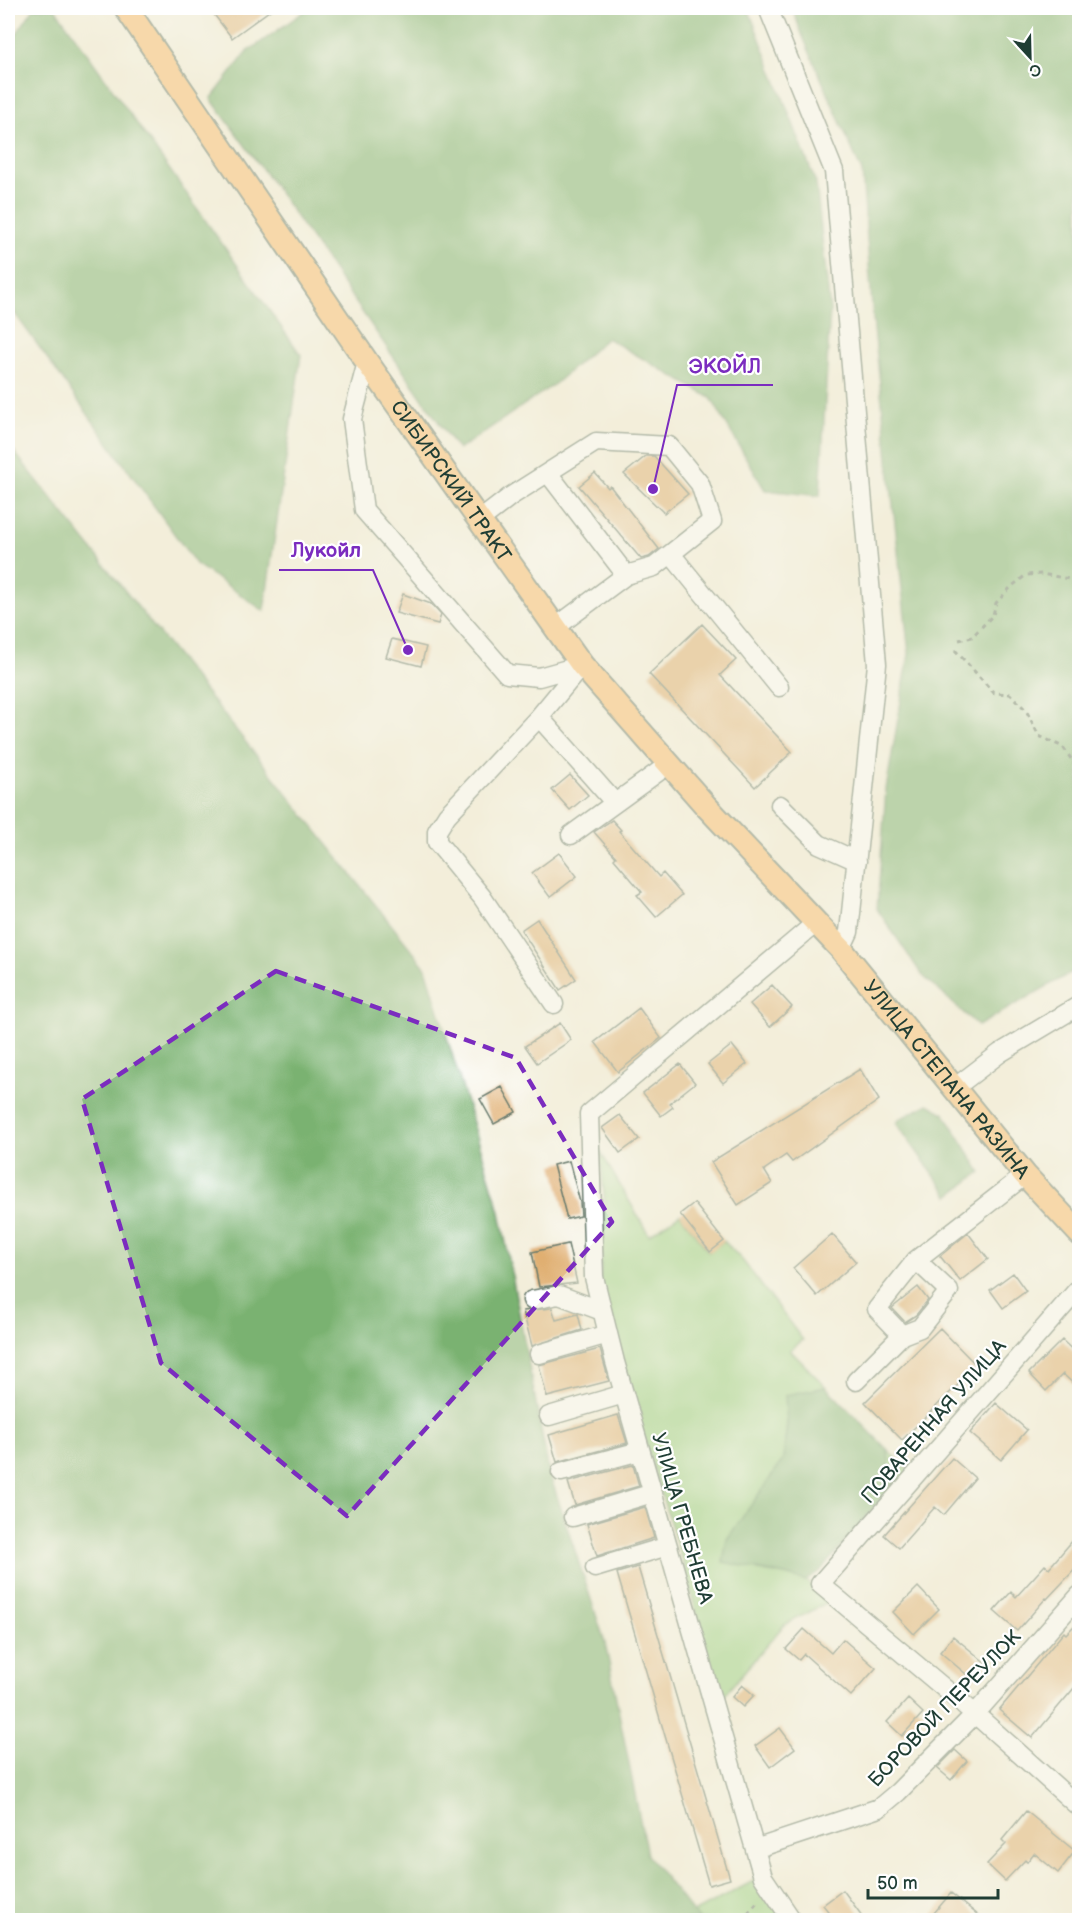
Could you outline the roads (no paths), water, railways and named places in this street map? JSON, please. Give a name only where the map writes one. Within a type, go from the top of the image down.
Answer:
[{"type":"main road","name":"СИБИРСКИЙ ТРАКТ","points":[[126,8],[367,362],[582,665],[705,806],[817,922]]},
{"type":"main road","name":"УЛИЦА СТЕПАНА РАЗИНА","points":[[817,922],[842,949],[953,1089],[1025,1175],[1080,1234]]},
{"type":"street","points":[[768,8],[834,171],[877,664],[849,932],[842,949]]},
{"type":"street","points":[[367,362],[351,419],[364,510],[507,674],[539,677],[582,665]]},
{"type":"street","points":[[480,520],[511,496],[596,442],[669,446],[700,484],[712,521],[654,567],[626,575],[555,627]]},
{"type":"street","points":[[548,473],[626,575]]},
{"type":"street","points":[[670,554],[779,687]]},
{"type":"street","points":[[554,1004],[482,897],[437,842],[437,831],[447,814],[539,717],[582,665]]},
{"type":"street","points":[[539,717],[615,804]]},
{"type":"street","points":[[571,835],[669,764]]},
{"type":"street","points":[[780,805],[819,844],[857,861]]},
{"type":"street","name":"УЛИЦА ГРЕБНЕВА","points":[[792,1920],[763,1877],[602,1311],[594,1277],[590,1114],[817,922]]},
{"type":"street","points":[[953,1089],[1000,1053],[1080,1005]]},
{"type":"street","points":[[902,1335],[877,1309],[916,1260],[1025,1175]]},
{"type":"street","points":[[856,1381],[902,1335],[920,1328],[949,1291],[916,1260]]},
{"type":"street","name":"ПОВАРЕННАЯ УЛИЦА","points":[[975,1714],[820,1584],[1080,1287]]},
{"type":"street","points":[[532,1300],[559,1295],[602,1311]]},
{"type":"street","points":[[539,1354],[608,1334]]},
{"type":"street","points":[[549,1416],[624,1394]]},
{"type":"street","points":[[561,1472],[640,1450]]},
{"type":"street","points":[[573,1517],[653,1493]]},
{"type":"street","points":[[595,1568],[668,1546]]},
{"type":"street","name":"БОРОВОЙ ПЕРЕУЛОК","points":[[755,1848],[879,1808],[898,1792],[975,1714],[1080,1595]]},
{"type":"street","points":[[975,1714],[1080,1808]]},
{"type":"place","name":"ЭКОЙЛ","points":[[653,489]]},
{"type":"place","name":"Лукойл","points":[[408,650]]}]
